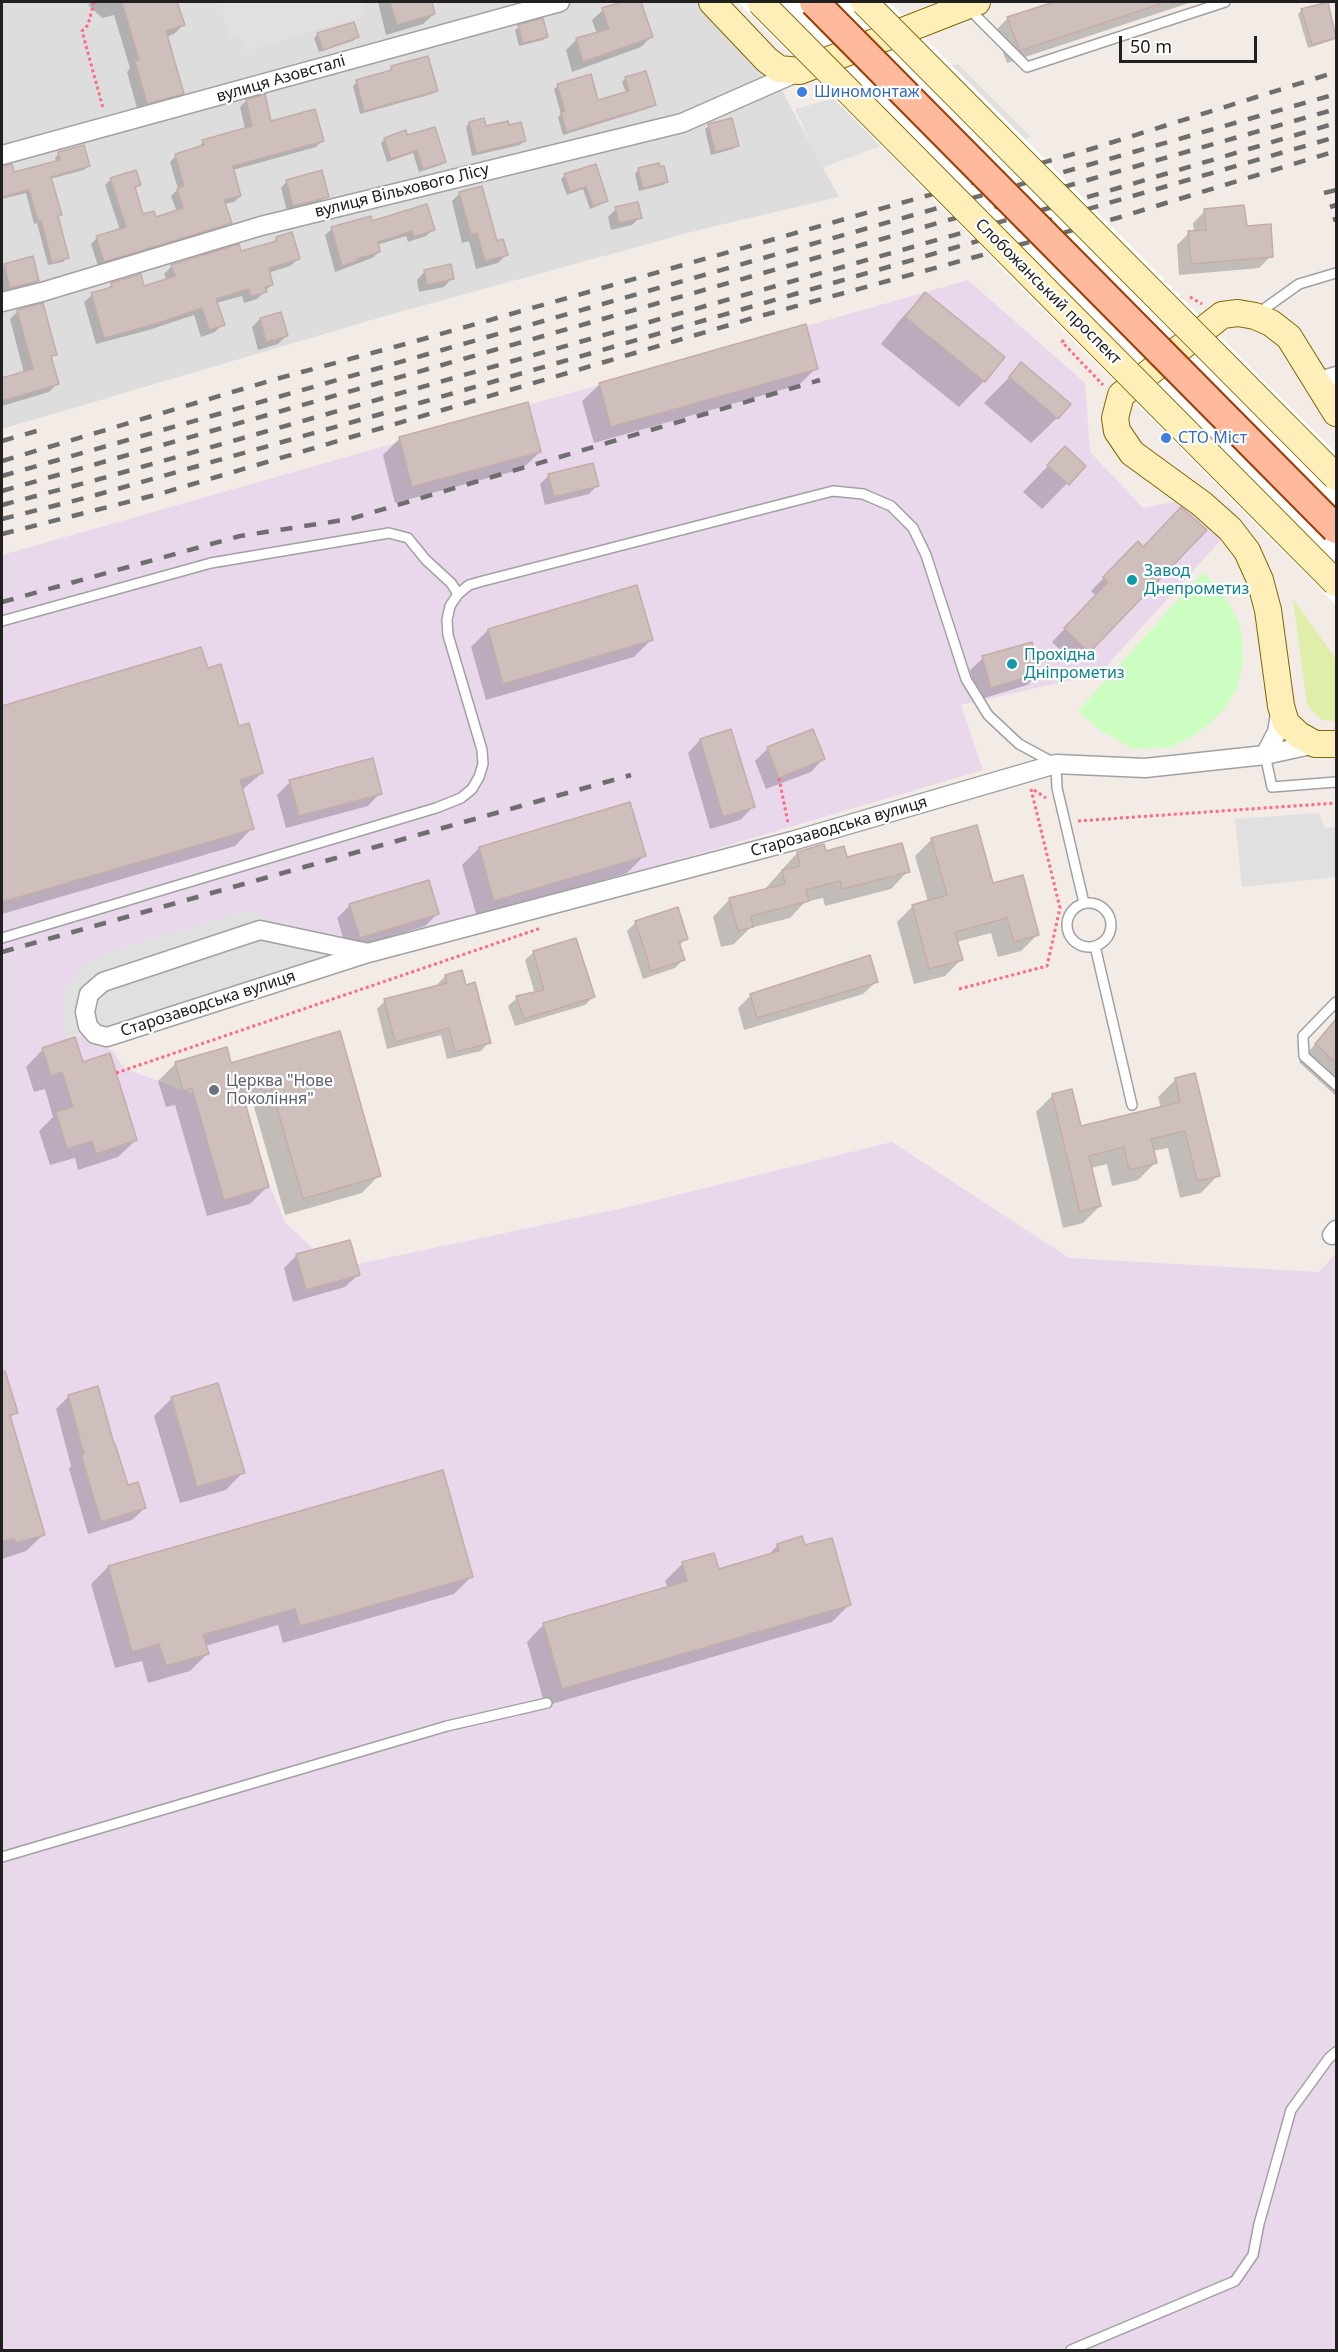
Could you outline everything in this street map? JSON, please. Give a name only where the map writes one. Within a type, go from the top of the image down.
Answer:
[{"type":"main road","points":[[712,2],[767,60],[779,69],[800,71],[925,10],[971,4]]},
{"type":"main road","name":"Слобожанський проспект","points":[[760,2],[1336,583]]},
{"type":"main road","points":[[814,2],[1336,529]]},
{"type":"main road","points":[[864,2],[1336,477]]},
{"type":"main road","points":[[1326,744],[1292,730],[1286,723],[1281,706],[1268,610],[1260,580],[1246,551],[1230,529],[1202,504],[1132,453],[1117,431],[1115,418],[1121,395],[1222,315],[1238,313],[1255,316],[1271,323],[1289,338],[1327,379],[1336,413]]},
{"type":"street","name":"вулиця Азовсталі","points":[[2,155],[560,2]]},
{"type":"street","name":"вулиця Вільхового Лісу","points":[[2,302],[261,226],[682,123],[800,71]]},
{"type":"street","points":[[1265,755],[1277,732],[1281,706]]},
{"type":"street","name":"Старозаводська вулиця","points":[[368,953],[260,930],[103,982],[89,994],[85,1012],[88,1026],[95,1034],[107,1037],[368,953],[792,841],[1056,764],[1145,768],[1265,755],[1326,744]]},
{"type":"lane","points":[[971,4],[1027,67],[1225,2]]},
{"type":"lane","points":[[1255,316],[1299,284],[1336,273]]},
{"type":"lane","points":[[2,938],[436,808],[462,798],[472,789],[483,764],[482,750],[448,635],[447,620],[450,606],[458,594],[469,585],[483,581],[833,490],[863,494],[891,506],[913,528],[926,555],[966,679],[988,715],[1019,744],[1056,764],[1057,788],[1084,903]]},
{"type":"lane","points":[[2,621],[211,563],[389,533],[408,538],[426,560],[451,583],[458,594]]},
{"type":"lane","points":[[1265,755],[1272,787],[1336,782]]},
{"type":"lane","points":[[1084,903],[1100,905],[1110,916],[1111,931],[1107,938],[1095,946],[1079,945],[1069,934],[1068,918],[1071,911],[1084,903]]},
{"type":"lane","points":[[1095,946],[1132,1105]]},
{"type":"lane","points":[[1336,1002],[1303,1036],[1304,1056],[1336,1085]]},
{"type":"lane","points":[[2,1857],[447,1726],[547,1703]]},
{"type":"lane","points":[[1071,2350],[1235,2281],[1253,2255],[1262,2213],[1291,2110],[1329,2058],[1336,2052]]},
{"type":"path","points":[[94,2],[88,25],[82,31],[108,127]]},
{"type":"path","points":[[1066,339],[1062,342],[1103,385]]},
{"type":"path","points":[[779,778],[792,841]]},
{"type":"path","points":[[959,989],[1047,966],[1060,908],[1030,787],[1076,821],[1336,803]]},
{"type":"path","points":[[116,1074],[544,927]]},
{"type":"shaded area","points":[[2,2],[721,2],[779,85],[839,197],[699,230],[392,314],[2,429]]},
{"type":"shaded area","points":[[220,2],[362,2],[365,15],[244,51],[240,36],[230,38]]},
{"type":"shaded area","points":[[958,64],[1031,137],[910,177],[880,146],[822,168],[795,109]]},
{"type":"shaded area","points":[[968,280],[1085,383],[1090,452],[1143,508],[1178,501],[1195,512],[1222,539],[1099,674],[961,705],[983,770],[339,960],[251,911],[65,1038],[83,1035],[113,1051],[124,1068],[238,1111],[285,1222],[334,1269],[628,1207],[892,1142],[1069,1258],[1319,1272],[1336,1253],[1336,2350],[2,2350],[2,555]]},
{"type":"shaded area","points":[[1319,813],[1325,828],[1336,827],[1336,877],[1242,887],[1235,819]]},
{"type":"shaded area","points":[[251,910],[339,960],[65,1038],[61,996],[82,965],[114,950]]},
{"type":"green space","points":[[1203,572],[1222,592],[1238,621],[1242,635],[1243,663],[1237,688],[1225,708],[1193,736],[1172,747],[1133,749],[1098,729],[1078,711]]},
{"type":"green space","points":[[1293,599],[1336,659],[1336,722],[1320,719],[1307,704]]},
{"type":"pier","points":[[738,2],[889,2],[1336,453],[1335,604]]},
{"type":"building","points":[[122,2],[177,2],[185,25],[166,31],[184,94],[147,104],[135,61],[139,60]]},
{"type":"building","points":[[390,2],[432,2],[435,14],[397,25]]},
{"type":"building","points":[[622,2],[641,2],[653,37],[583,62],[576,38],[609,29],[602,8]]},
{"type":"building","points":[[1054,2],[1160,2],[1160,4],[1020,51],[1007,17]]},
{"type":"building","points":[[1328,2],[1336,38],[1312,45],[1301,9]]},
{"type":"building","points":[[543,18],[548,37],[523,43],[518,25]]},
{"type":"building","points":[[354,22],[359,37],[323,50],[317,33]]},
{"type":"building","points":[[428,56],[438,91],[364,111],[356,80],[392,70],[391,66]]},
{"type":"building","points":[[646,71],[656,105],[566,132],[561,112],[565,111],[557,84],[591,74],[598,100],[629,91],[625,77]]},
{"type":"building","points":[[265,94],[271,121],[315,109],[324,141],[233,166],[241,196],[224,200],[232,223],[104,262],[96,236],[126,227],[110,178],[136,170],[141,185],[135,187],[143,214],[154,211],[156,217],[183,208],[177,189],[184,186],[175,154],[204,145],[202,140],[252,126],[246,100]]},
{"type":"building","points":[[484,118],[486,126],[508,121],[509,125],[521,122],[526,141],[476,153],[469,122]]},
{"type":"building","points":[[732,118],[739,146],[715,152],[708,124]]},
{"type":"building","points":[[435,127],[446,162],[423,169],[417,150],[391,159],[384,138],[406,130],[407,135]]},
{"type":"building","points":[[84,145],[90,166],[51,177],[62,215],[58,216],[69,258],[52,263],[41,220],[38,221],[29,190],[2,197],[2,166],[12,164],[14,172],[60,160],[58,152]]},
{"type":"building","points":[[659,163],[660,166],[664,166],[668,182],[643,188],[638,168]]},
{"type":"building","points":[[596,164],[608,201],[593,206],[586,187],[570,192],[564,174]]},
{"type":"building","points":[[322,170],[329,197],[293,206],[286,180]]},
{"type":"building","points":[[482,186],[497,241],[503,239],[508,255],[485,261],[477,233],[471,235],[459,192]]},
{"type":"building","points":[[638,202],[642,218],[619,223],[615,207]]},
{"type":"building","points":[[427,204],[435,230],[414,237],[412,231],[378,242],[380,252],[342,266],[331,227],[371,216],[372,221]]},
{"type":"building","points":[[1244,205],[1247,226],[1271,224],[1273,257],[1191,264],[1188,231],[1206,230],[1204,209]]},
{"type":"building","points":[[292,232],[300,259],[269,268],[273,285],[265,287],[267,292],[251,296],[249,289],[216,299],[225,325],[209,330],[202,308],[104,338],[91,293],[112,287],[111,283],[141,274],[144,286],[175,276],[171,265],[239,244],[241,251],[277,241],[276,237]]},
{"type":"building","points":[[33,256],[39,281],[10,288],[4,264]]},
{"type":"building","points":[[451,264],[454,279],[427,285],[424,270]]},
{"type":"building","points":[[925,292],[1005,357],[985,382],[905,317]]},
{"type":"building","points":[[43,303],[57,355],[51,356],[59,384],[2,401],[2,378],[33,369],[17,310]]},
{"type":"building","points":[[281,312],[288,336],[266,342],[260,318]]},
{"type":"building","points":[[806,324],[818,369],[611,427],[599,383]]},
{"type":"building","points":[[1021,362],[1071,404],[1058,419],[1009,377]]},
{"type":"building","points":[[528,402],[541,452],[412,487],[399,437]]},
{"type":"building","points":[[1065,446],[1086,466],[1069,485],[1047,465]]},
{"type":"building","points":[[593,463],[599,486],[554,497],[548,474]]},
{"type":"building","name":"Завод Днепрометиз","points":[[1181,507],[1207,530],[1089,653],[1064,628],[1108,582],[1103,577],[1138,541],[1143,547]]},
{"type":"building","points":[[637,585],[653,640],[503,684],[488,629]]},
{"type":"building","name":"Прохідна Дніпрометиз","points":[[1032,642],[1041,673],[991,688],[982,656]]},
{"type":"building","points":[[201,647],[208,668],[221,664],[239,726],[249,723],[263,773],[240,780],[254,829],[2,902],[2,706]]},
{"type":"building","points":[[731,729],[755,807],[723,817],[700,739]]},
{"type":"building","points":[[813,729],[825,759],[779,778],[767,747]]},
{"type":"building","points":[[373,758],[382,794],[299,816],[289,780]]},
{"type":"building","points":[[630,802],[646,856],[494,901],[479,847]]},
{"type":"building","points":[[977,825],[993,883],[1023,875],[1039,935],[1014,942],[1007,918],[955,932],[963,960],[929,969],[912,905],[947,895],[931,838]]},
{"type":"building","points":[[902,843],[910,872],[842,889],[840,881],[806,890],[809,901],[751,916],[753,927],[738,931],[729,898],[785,884],[782,870],[800,866],[797,852],[824,844],[826,851],[844,846],[847,857]]},
{"type":"building","points":[[429,880],[439,914],[360,938],[349,904]]},
{"type":"building","points":[[678,907],[688,939],[679,942],[685,960],[651,971],[635,921]]},
{"type":"building","points":[[576,938],[595,997],[524,1019],[516,996],[544,990],[533,951]]},
{"type":"building","points":[[870,955],[878,982],[757,1018],[750,994]]},
{"type":"building","points":[[462,970],[466,985],[475,982],[491,1043],[455,1052],[449,1028],[395,1042],[384,999],[447,983],[445,975]]},
{"type":"building","points":[[1336,1019],[1336,1063],[1315,1044]]},
{"type":"building","points":[[340,1031],[381,1176],[303,1199],[268,1077],[240,1085],[269,1187],[224,1200],[192,1088],[183,1091],[175,1062],[227,1047],[231,1063]]},
{"type":"building","points":[[75,1037],[83,1062],[110,1053],[137,1140],[96,1154],[92,1141],[67,1149],[56,1112],[73,1107],[62,1072],[51,1076],[42,1048]]},
{"type":"building","points":[[1195,1073],[1220,1176],[1197,1181],[1185,1131],[1151,1139],[1157,1163],[1129,1170],[1124,1147],[1089,1156],[1101,1206],[1080,1212],[1052,1094],[1072,1089],[1081,1126],[1180,1102],[1175,1078]]},
{"type":"building","points":[[350,1240],[360,1275],[306,1290],[296,1254]]},
{"type":"building","points":[[5,1371],[18,1413],[10,1415],[45,1535],[16,1543],[14,1538],[2,1542],[2,1372]]},
{"type":"building","points":[[218,1383],[245,1473],[197,1487],[171,1397]]},
{"type":"building","points":[[98,1386],[128,1485],[138,1482],[146,1508],[101,1522],[81,1455],[84,1454],[68,1395]]},
{"type":"building","points":[[443,1470],[473,1577],[300,1626],[295,1609],[203,1635],[209,1654],[166,1666],[159,1644],[132,1652],[108,1566]]},
{"type":"building","points":[[802,1536],[805,1545],[832,1538],[851,1605],[562,1689],[543,1623],[687,1581],[682,1562],[714,1553],[719,1569],[779,1551],[777,1544]]},
{"type":"railway","points":[[2,461],[276,379],[1091,149],[1336,72]]},
{"type":"railway","points":[[2,476],[1336,94]]},
{"type":"railway","points":[[2,491],[1336,109]]},
{"type":"railway","points":[[2,505],[1105,192],[1336,123]]},
{"type":"railway","points":[[2,519],[89,497],[423,402],[1336,137]]},
{"type":"railway","points":[[2,534],[159,494],[753,318],[1117,218],[1336,151]]},
{"type":"railway","points":[[1324,193],[1336,190]]},
{"type":"railway","points":[[1330,207],[1336,205]]},
{"type":"railway","points":[[2,602],[240,536],[350,519],[820,380]]},
{"type":"railway","points":[[2,441],[40,430]]},
{"type":"railway","points":[[2,952],[631,775]]},
{"type":"place","name":"Шиномонтаж","points":[[802,92]]},
{"type":"place","name":"СТО Міст","points":[[1166,438]]},
{"type":"place","name":"Завод Днепрометиз","points":[[1132,580]]},
{"type":"place","name":"Прохідна Дніпрометиз","points":[[1012,664]]},
{"type":"place","name":"Церква \"Нове Покоління\"","points":[[214,1090]]}]
